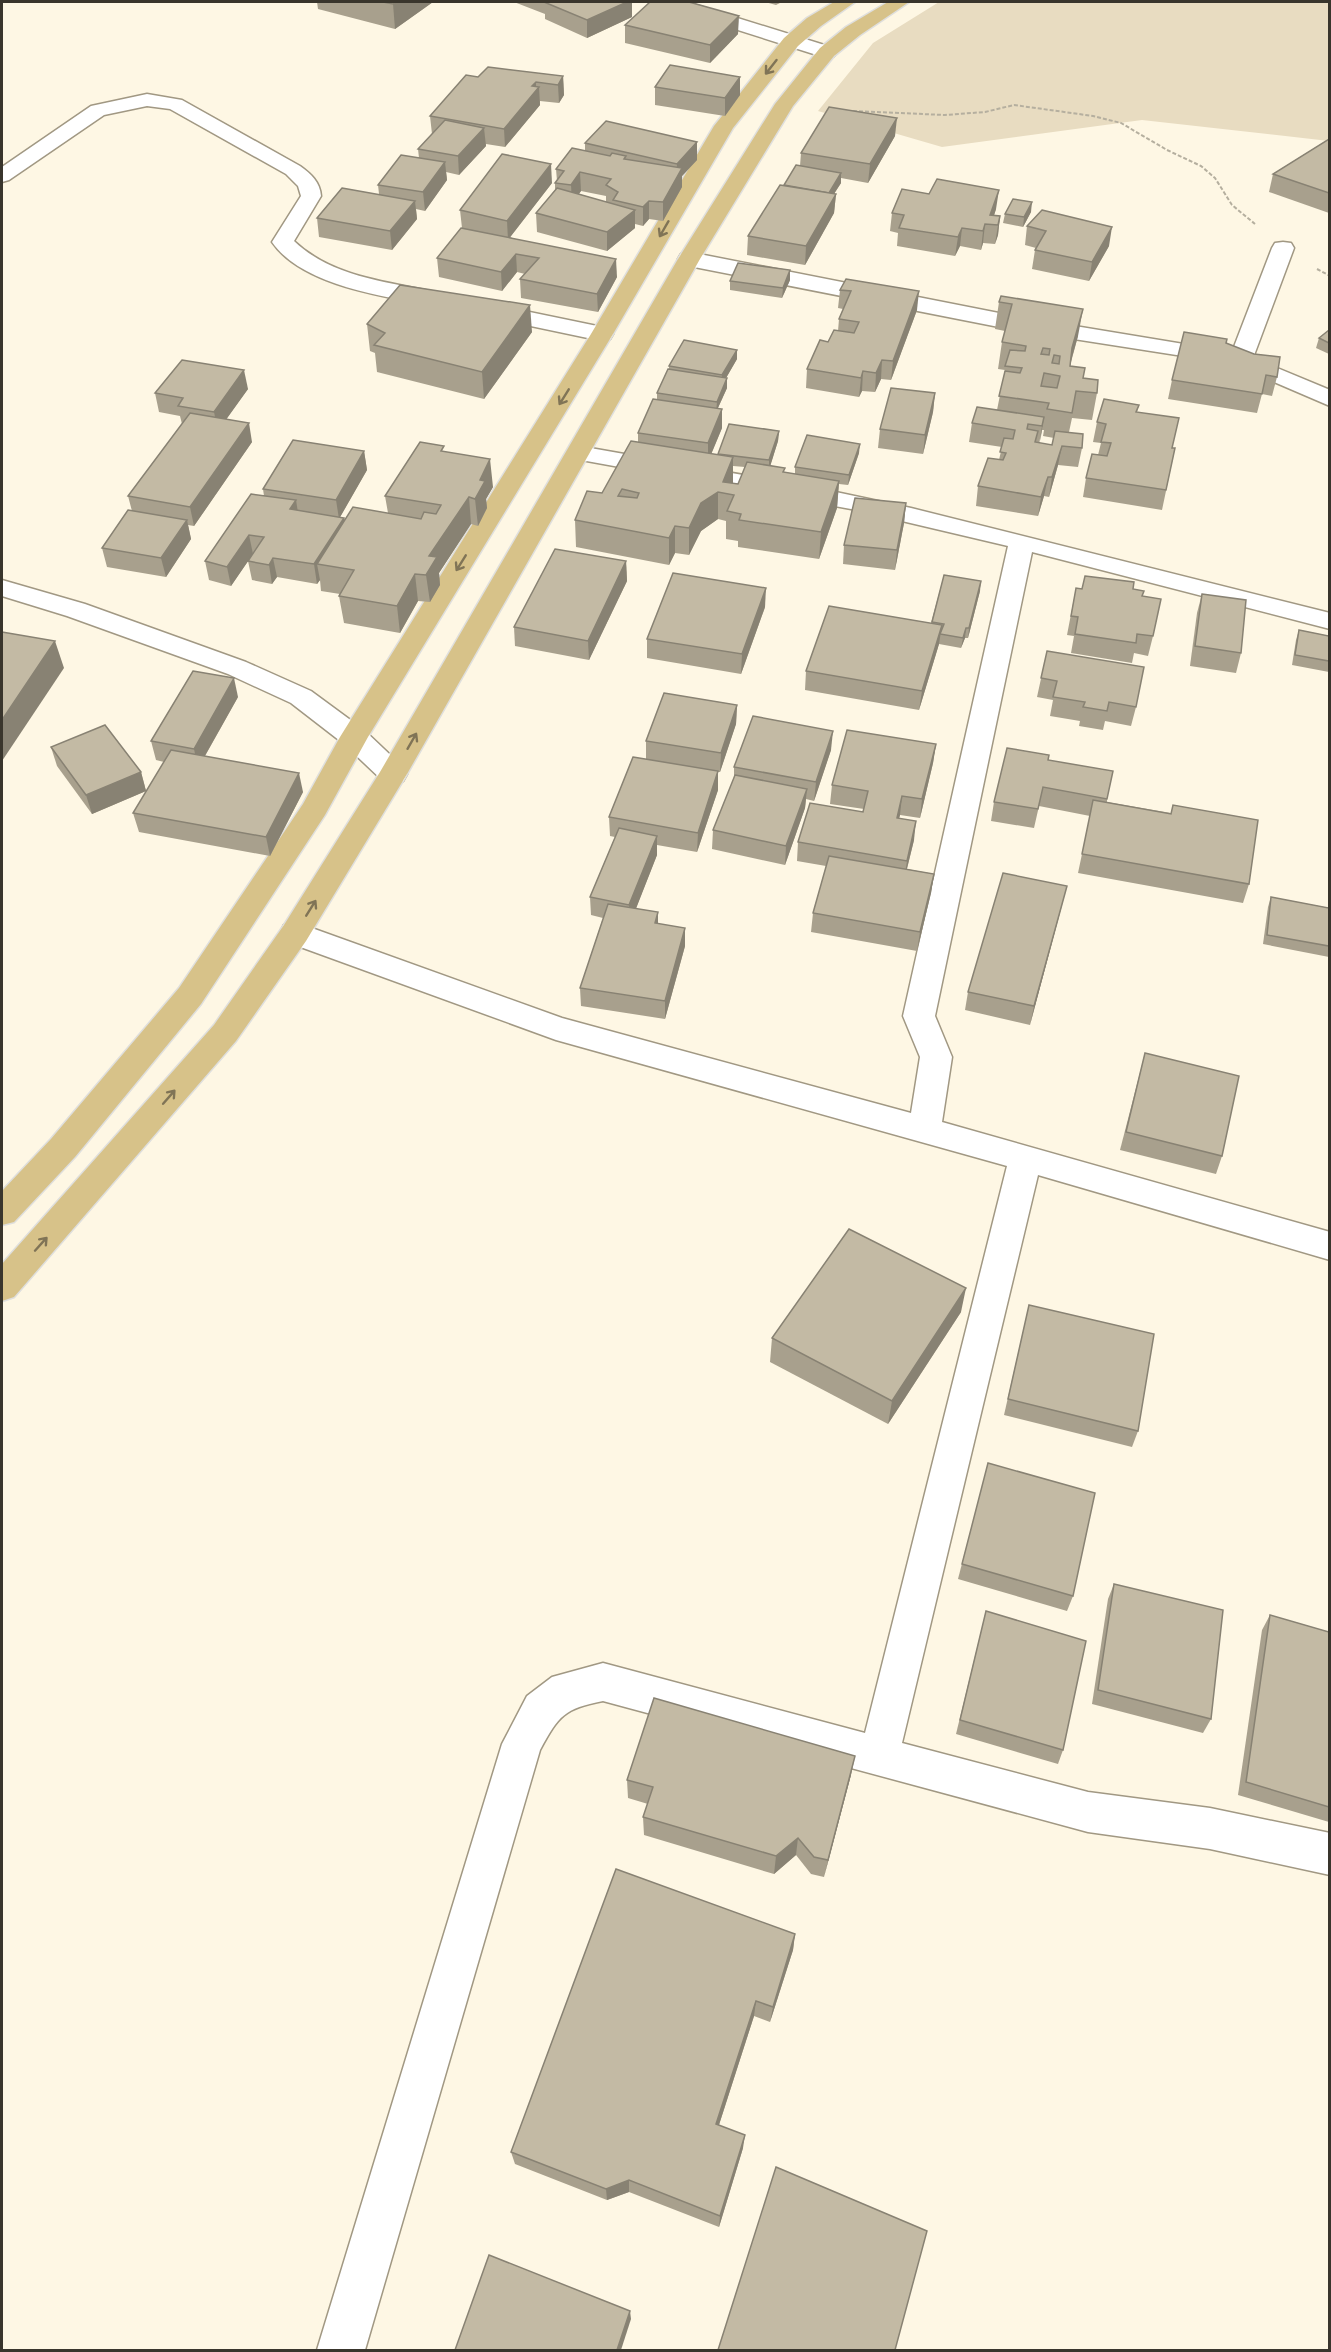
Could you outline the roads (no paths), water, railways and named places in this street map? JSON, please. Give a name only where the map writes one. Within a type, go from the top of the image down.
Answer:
[{"type":"main road","points":[[2,1212],[63,1148],[190,996],[315,808],[354,737],[602,334],[724,126],[791,42],[814,22],[846,2]]},
{"type":"main road","points":[[2,1287],[225,1033],[295,933],[393,774],[689,259],[785,104],[827,52],[853,31],[900,2]]},
{"type":"street","points":[[669,2],[827,52]]},
{"type":"street","points":[[2,176],[98,110],[147,100],[175,104],[293,170],[309,183],[312,189],[311,196],[283,242],[288,248],[321,270],[388,290],[602,334]]},
{"type":"street","points":[[1240,362],[1283,248]]},
{"type":"street","points":[[689,259],[1009,322],[1218,355],[1261,368],[1329,399]]},
{"type":"street","points":[[579,453],[850,502],[1021,542],[1329,621]]},
{"type":"street","points":[[925,1130],[936,1057],[919,1016],[1021,542]]},
{"type":"street","points":[[2,588],[76,610],[237,668],[301,698],[354,737],[393,774]]},
{"type":"street","points":[[295,933],[556,1028],[925,1130],[1329,1246]]},
{"type":"street","points":[[879,1756],[1025,1159]]},
{"type":"street","points":[[342,2350],[522,1744],[541,1709],[566,1690],[603,1682],[1088,1812],[1151,1818],[1256,1837],[1329,1854]]}]
